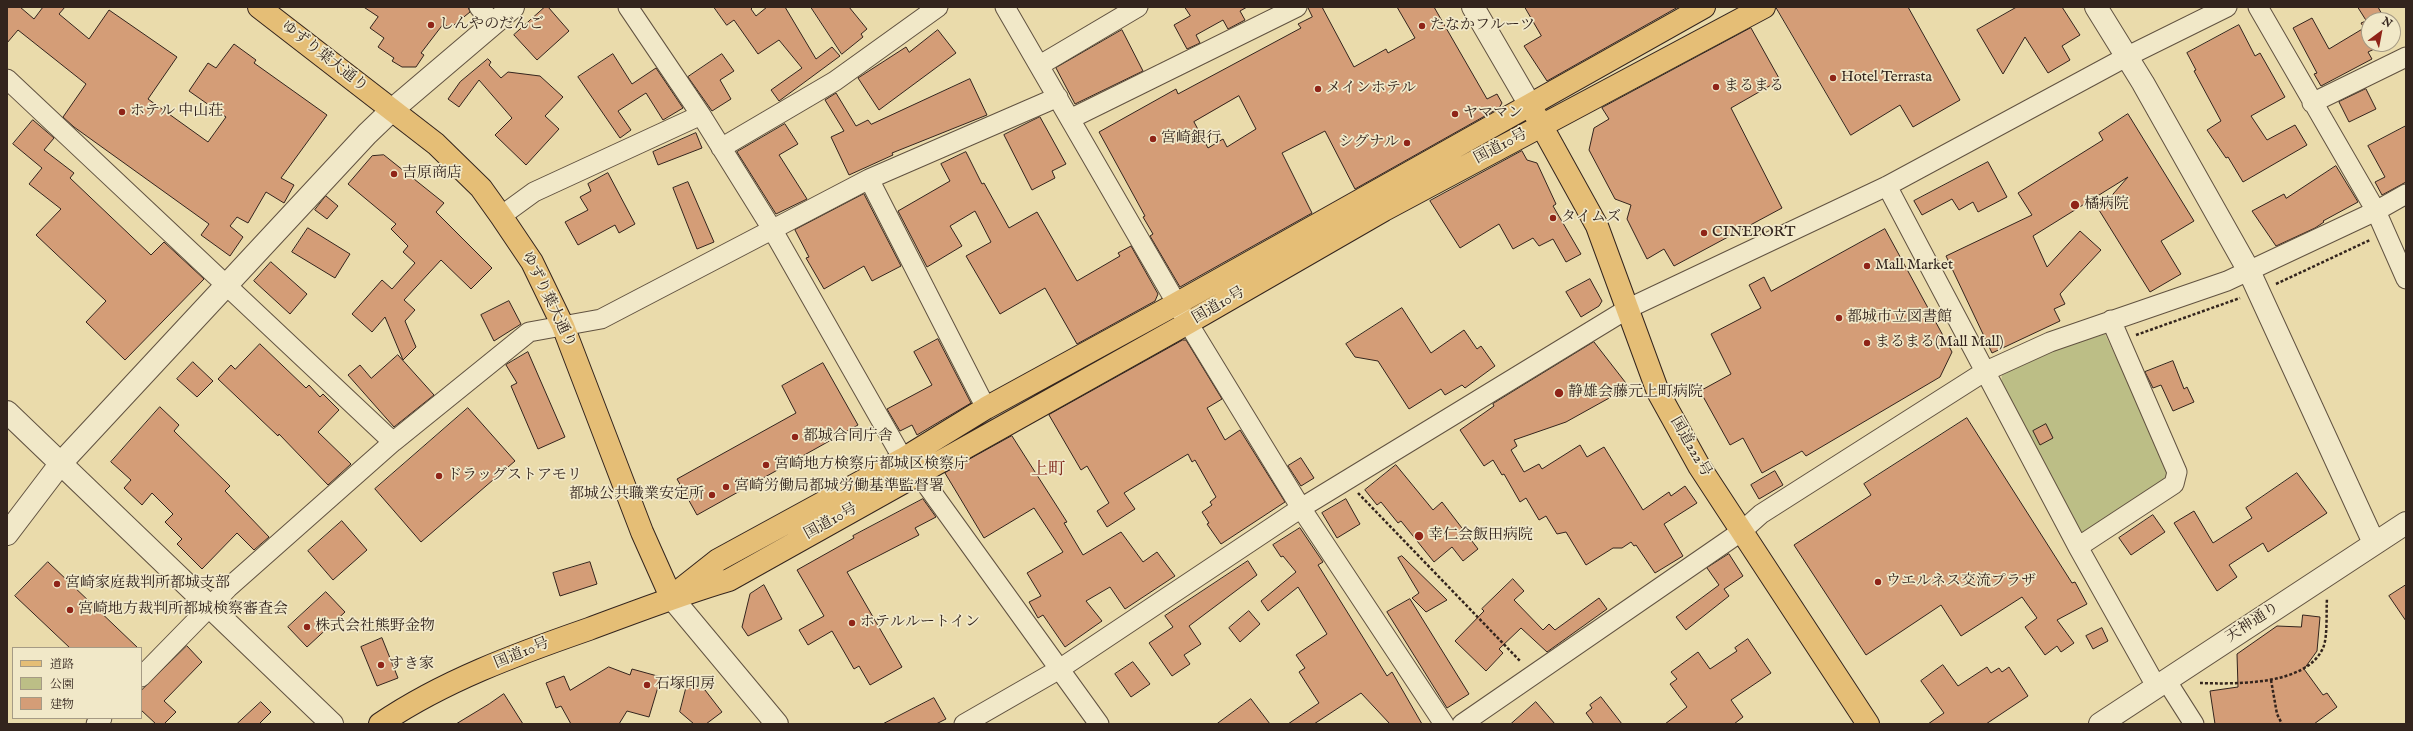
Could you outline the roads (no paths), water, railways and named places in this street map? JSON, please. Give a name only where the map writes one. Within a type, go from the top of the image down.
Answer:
[{"type":"main road","name":"ゆずり葉大通り","points":[[259,7],[436,144],[480,188],[501,216],[532,262],[563,326],[642,532],[671,597]]},
{"type":"main road","name":"国道10号","points":[[910,466],[986,408],[1176,304],[1704,7]]},
{"type":"main road","name":"国道10号","points":[[380,724],[452,683],[524,652],[671,597],[718,560],[910,466],[1188,323],[1384,210],[1764,7]]},
{"type":"main road","name":"国道222号","points":[[1530,106],[1597,226],[1629,308],[1658,392],[1699,466],[1868,724]]},
{"type":"street","points":[[7,534],[61,463],[226,285],[392,110],[486,15],[513,7]]},
{"type":"street","points":[[628,7],[701,115],[772,229],[910,466],[1099,724]]},
{"type":"street","points":[[721,148],[835,81],[938,7]]},
{"type":"street","points":[[1005,7],[1040,65],[1176,304],[1302,508],[1444,724]]},
{"type":"street","points":[[1040,65],[1138,7]]},
{"type":"street","points":[[1070,119],[1297,7]]},
{"type":"street","points":[[1473,7],[1530,106]]},
{"type":"street","points":[[2096,7],[2128,56],[2249,271],[2374,543]]},
{"type":"street","points":[[964,724],[1058,670],[1302,508],[1629,308],[1776,241],[1887,186],[2128,56],[2227,7]]},
{"type":"street","points":[[2258,7],[2312,103],[2376,211],[2387,232],[2406,279]]},
{"type":"street","points":[[2312,103],[2406,57]]},
{"type":"street","points":[[7,79],[393,442]]},
{"type":"street","points":[[142,676],[210,605],[393,442],[528,332],[601,319],[869,178],[1058,97]]},
{"type":"street","points":[[501,216],[534,192],[701,115]]},
{"type":"street","points":[[869,178],[986,408]]},
{"type":"street","points":[[1887,186],[1984,372],[2078,547],[2161,683],[2194,724]]},
{"type":"street","points":[[1462,724],[1532,673],[1742,531],[1762,514],[1984,372],[2050,342],[2249,271],[2376,211],[2406,194]]},
{"type":"street","points":[[2078,547],[2174,484],[2177,472],[2111,320]]},
{"type":"street","points":[[7,412],[210,605],[332,724]]},
{"type":"street","name":"天神通り","points":[[2100,724],[2406,523]]},
{"type":"street","points":[[671,597],[777,724]]},
{"type":"place","name":"しんやのだんご","points":[[431,25]]},
{"type":"place","name":"たなかフルーツ","points":[[1422,26]]},
{"type":"place","name":"Hotel Terrasta","points":[[1833,78]]},
{"type":"place","name":"まるまる","points":[[1716,87]]},
{"type":"place","name":"メインホテル","points":[[1318,89]]},
{"type":"place","name":"ホテル 中山荘","points":[[122,112]]},
{"type":"place","name":"ヤママン","points":[[1455,114]]},
{"type":"place","name":"宮崎銀行","points":[[1153,139]]},
{"type":"place","name":"シグナル","points":[[1407,143]]},
{"type":"place","name":"吉原商店","points":[[394,174]]},
{"type":"place","name":"橘病院","points":[[2075,205]]},
{"type":"place","name":"タイムズ","points":[[1553,218]]},
{"type":"place","name":"CINEPORT","points":[[1704,233]]},
{"type":"place","name":"Mall Market","points":[[1867,266]]},
{"type":"place","name":"都城市立図書館","points":[[1839,318]]},
{"type":"place","name":"まるまる(Mall Mall)","points":[[1867,343]]},
{"type":"place","name":"静雄会藤元上町病院","points":[[1559,393]]},
{"type":"place","name":"都城合同庁舎","points":[[795,437]]},
{"type":"place","name":"宮崎地方検察庁都城区検察庁","points":[[766,465]]},
{"type":"place","name":"ドラッグストアモリ","points":[[439,476]]},
{"type":"place","name":"宮崎労働局都城労働基準監督署","points":[[726,487]]},
{"type":"place","name":"都城公共職業安定所","points":[[712,495]]},
{"type":"place","name":"幸仁会飯田病院","points":[[1419,536]]},
{"type":"place","name":"ウエルネス交流プラザ","points":[[1878,582]]},
{"type":"place","name":"宮崎家庭裁判所都城支部","points":[[57,584]]},
{"type":"place","name":"宮崎地方裁判所都城検察審査会","points":[[70,610]]},
{"type":"place","name":"ホテルルートイン","points":[[852,623]]},
{"type":"place","name":"株式会社熊野金物","points":[[307,627]]},
{"type":"place","name":"すき家","points":[[381,665]]},
{"type":"place","name":"石塚印房","points":[[647,685]]},
{"type":"district","name":"上町","points":[[1048,471]]}]
